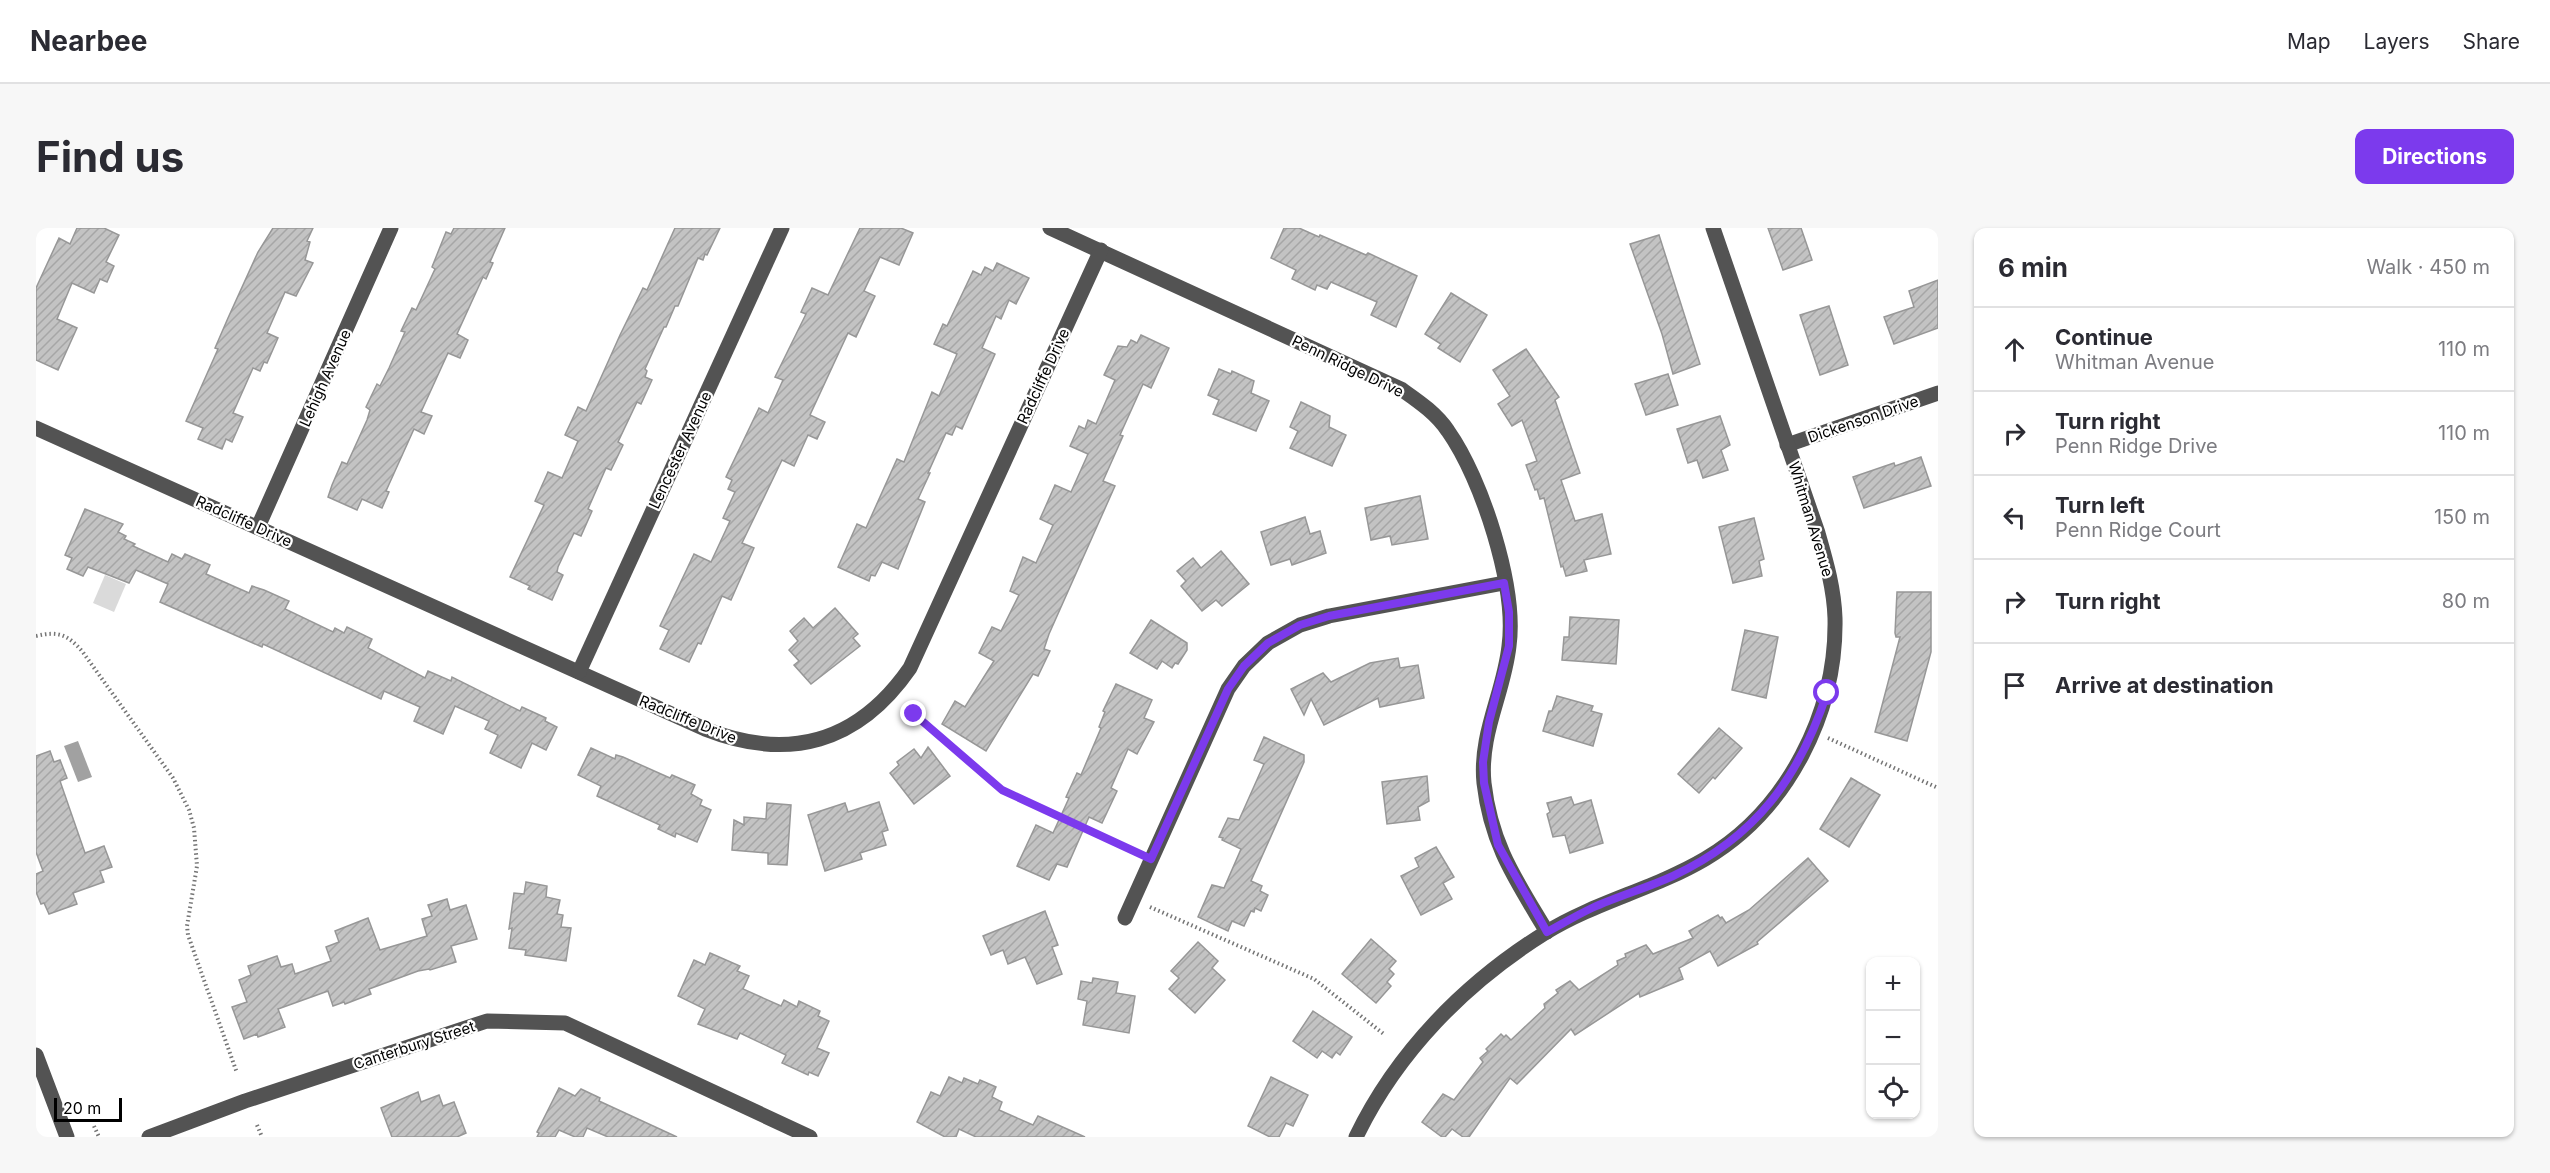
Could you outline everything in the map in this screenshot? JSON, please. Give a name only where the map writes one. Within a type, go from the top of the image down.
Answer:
[{"type":"street","name":"Lehigh Avenue","points":[[258,527],[392,228]]},
{"type":"street","name":"Lencester Avenue","points":[[579,672],[782,228]]},
{"type":"street","name":"Penn Ridge Drive","points":[[1050,228],[1401,389],[1436,416],[1448,430],[1474,476],[1494,531],[1509,612],[1509,646],[1489,722],[1483,762],[1484,783],[1498,845],[1547,932]]},
{"type":"street","name":"Whitman Avenue","points":[[1356,1137],[1383,1088],[1438,1018],[1471,987],[1517,951],[1547,932],[1591,908],[1672,876],[1707,858],[1738,835],[1771,802],[1795,769],[1814,732],[1827,693],[1834,652],[1835,617],[1830,576],[1818,533],[1713,228]]},
{"type":"street","name":"Radcliffe Drive","points":[[36,428],[730,739],[760,745],[787,745],[818,740],[846,729],[873,712],[895,690],[910,668],[1101,250]]},
{"type":"street","name":"Dickenson Drive","points":[[1787,445],[1938,393]]},
{"type":"street","points":[[1125,918],[1228,689],[1244,666],[1268,643],[1300,625],[1329,616],[1504,583]]},
{"type":"street","name":"Canterbury Street","points":[[149,1137],[245,1101],[487,1021],[565,1023],[810,1137]]},
{"type":"street","points":[[36,1055],[67,1137]]},
{"type":"path","points":[[36,636],[60,633],[70,638],[82,651],[179,789],[194,828],[197,866],[187,926],[188,935],[237,1073]]},
{"type":"path","points":[[914,714],[1002,790],[1151,859]]},
{"type":"path","points":[[1814,732],[1938,788]]},
{"type":"path","points":[[1133,900],[1314,979],[1385,1035]]},
{"type":"path","points":[[257,1125],[262,1137]]},
{"type":"path","points":[[94,1126],[99,1137]]},
{"type":"shaded area","points":[[105,575],[126,584],[114,612],[93,603]]},
{"type":"shaded area","points":[[78,741],[92,777],[78,782],[64,746]]},
{"type":"building","points":[[77,228],[104,228],[119,235],[106,262],[114,266],[107,282],[100,279],[94,293],[72,283],[57,319],[77,328],[58,370],[36,360],[36,288],[59,238],[70,244]]},
{"type":"building","points":[[273,228],[313,228],[307,241],[310,242],[305,260],[313,263],[296,296],[285,292],[267,333],[278,338],[267,363],[264,362],[260,371],[253,368],[233,413],[243,417],[232,442],[226,439],[222,449],[198,439],[203,428],[186,421],[218,349],[215,348],[228,318],[258,252]]},
{"type":"building","points":[[454,228],[505,228],[490,262],[493,263],[486,279],[483,277],[457,334],[468,340],[460,358],[448,353],[421,412],[432,416],[424,434],[414,429],[386,491],[389,492],[382,508],[362,499],[357,510],[328,497],[332,485],[342,462],[347,464],[367,420],[370,410],[366,407],[377,384],[380,386],[389,368],[405,332],[401,331],[412,308],[416,310],[435,269],[432,267],[446,232],[451,234]]},
{"type":"building","points":[[675,228],[720,228],[707,255],[705,254],[703,260],[698,258],[678,306],[675,306],[664,327],[645,369],[647,371],[645,377],[652,380],[641,404],[637,402],[618,442],[623,445],[611,470],[606,468],[588,509],[592,511],[581,536],[574,533],[558,567],[557,572],[563,575],[552,600],[528,589],[530,586],[510,577],[544,505],[535,501],[548,472],[562,478],[578,441],[565,435],[578,407],[586,411],[620,335],[643,288],[647,290]]},
{"type":"building","points":[[860,228],[901,228],[913,233],[899,265],[880,257],[864,291],[875,296],[856,337],[848,333],[810,415],[825,422],[817,439],[808,435],[794,466],[782,460],[742,543],[754,548],[731,600],[722,596],[701,644],[698,643],[689,662],[660,649],[669,630],[660,626],[694,554],[711,562],[730,521],[723,518],[735,492],[728,489],[732,480],[726,477],[759,408],[768,413],[783,380],[775,377],[806,314],[801,312],[812,288],[828,295]]},
{"type":"building","points":[[1284,228],[1299,228],[1319,237],[1320,235],[1366,255],[1368,253],[1417,276],[1396,327],[1371,315],[1377,302],[1331,282],[1327,289],[1317,285],[1315,290],[1292,279],[1296,270],[1271,258]]},
{"type":"building","points":[[1768,228],[1801,228],[1812,260],[1783,270]]},
{"type":"building","points":[[1659,235],[1700,364],[1673,374],[1662,334],[1630,244]]},
{"type":"building","points":[[997,263],[1029,278],[1016,304],[1009,300],[1001,319],[996,316],[982,348],[995,354],[962,429],[956,426],[952,435],[946,433],[918,499],[925,502],[898,569],[882,562],[875,576],[871,575],[869,581],[838,567],[857,524],[866,528],[897,459],[904,462],[932,392],[939,396],[957,354],[934,344],[943,324],[947,326],[973,271],[981,275],[985,267],[993,271]]},
{"type":"building","points":[[1938,280],[1938,328],[1894,344],[1884,317],[1914,307],[1909,291]]},
{"type":"building","points":[[1451,293],[1487,315],[1460,362],[1438,348],[1441,344],[1425,334]]},
{"type":"building","points":[[1829,306],[1848,365],[1820,375],[1800,315]]},
{"type":"building","points":[[1141,335],[1169,348],[1151,388],[1143,384],[1120,435],[1123,436],[1103,481],[1115,486],[1049,634],[1044,649],[1050,651],[1038,676],[1033,674],[986,751],[942,724],[955,701],[965,707],[994,661],[979,653],[992,627],[1001,631],[1019,595],[1010,591],[1023,557],[1036,563],[1053,525],[1040,519],[1055,485],[1071,492],[1088,454],[1070,446],[1079,426],[1085,429],[1088,420],[1096,424],[1115,380],[1104,375],[1118,346],[1127,347],[1131,340],[1137,343]]},
{"type":"building","points":[[1526,349],[1559,397],[1555,400],[1580,473],[1561,480],[1575,521],[1602,514],[1611,554],[1584,560],[1587,571],[1566,576],[1563,566],[1561,567],[1544,498],[1540,499],[1537,489],[1535,490],[1526,465],[1537,461],[1522,420],[1512,426],[1498,404],[1510,396],[1493,370]]},
{"type":"building","points":[[1219,369],[1231,374],[1232,371],[1254,381],[1251,393],[1269,401],[1256,431],[1213,414],[1219,400],[1208,395]]},
{"type":"building","points":[[1668,374],[1678,405],[1646,415],[1635,384]]},
{"type":"building","points":[[1301,402],[1330,416],[1329,427],[1346,435],[1332,466],[1290,448],[1298,431],[1290,427]]},
{"type":"building","points":[[1720,416],[1730,445],[1721,450],[1728,470],[1703,478],[1697,460],[1688,463],[1677,429]]},
{"type":"building","points":[[1921,457],[1931,486],[1864,508],[1853,477],[1894,463],[1895,466]]},
{"type":"building","points":[[1420,496],[1428,539],[1392,545],[1390,536],[1371,540],[1365,508]]},
{"type":"building","points":[[85,509],[123,524],[118,532],[126,536],[124,539],[135,544],[133,546],[168,562],[172,554],[182,559],[185,554],[210,565],[206,574],[249,593],[252,586],[289,601],[285,609],[333,632],[335,628],[344,633],[347,627],[372,639],[368,648],[425,678],[428,671],[451,681],[452,677],[520,711],[522,707],[546,718],[545,721],[557,727],[546,750],[532,743],[521,768],[490,753],[498,735],[485,729],[489,721],[455,706],[443,734],[414,721],[420,707],[384,691],[381,699],[263,644],[262,647],[160,602],[168,584],[136,570],[129,583],[88,567],[83,576],[67,569],[72,558],[65,555]]},
{"type":"building","points":[[1305,517],[1310,534],[1320,531],[1326,553],[1292,565],[1290,559],[1271,565],[1261,532]]},
{"type":"building","points":[[1754,518],[1764,559],[1759,561],[1762,576],[1733,583],[1719,527]]},
{"type":"building","points":[[1221,551],[1249,584],[1222,606],[1216,600],[1202,611],[1181,586],[1186,581],[1177,571],[1193,558],[1201,568]]},
{"type":"building","points":[[1897,592],[1931,592],[1931,652],[1907,741],[1875,732],[1900,637],[1896,637],[1895,633]]},
{"type":"building","points":[[835,608],[858,634],[853,638],[860,646],[811,684],[794,665],[799,661],[789,650],[798,641],[790,631],[804,618],[813,628]]},
{"type":"building","points":[[1570,617],[1619,620],[1616,664],[1562,660],[1564,637],[1569,637]]},
{"type":"building","points":[[1151,620],[1187,643],[1187,650],[1178,664],[1175,663],[1172,668],[1162,661],[1157,669],[1130,653]]},
{"type":"building","points":[[1745,630],[1778,637],[1766,698],[1732,690]]},
{"type":"building","points":[[1398,658],[1400,668],[1418,665],[1424,698],[1380,707],[1378,698],[1324,725],[1311,699],[1304,715],[1291,689],[1323,673],[1331,682],[1370,663]]},
{"type":"building","points":[[1116,684],[1152,700],[1144,718],[1154,722],[1137,754],[1128,749],[1111,788],[1117,791],[1102,823],[1089,817],[1067,867],[1057,864],[1049,880],[1017,866],[1036,825],[1053,833],[1069,798],[1066,797],[1077,773],[1081,775],[1101,728],[1099,727],[1105,712],[1103,711]]},
{"type":"building","points":[[1557,696],[1593,706],[1591,711],[1602,714],[1593,746],[1543,731],[1549,711],[1552,711]]},
{"type":"building","points":[[1719,728],[1742,748],[1715,779],[1713,777],[1699,793],[1678,774]]},
{"type":"building","points":[[1264,737],[1304,755],[1304,762],[1251,881],[1262,886],[1260,891],[1268,895],[1261,911],[1255,908],[1254,912],[1251,911],[1244,926],[1232,921],[1228,931],[1198,917],[1212,885],[1224,888],[1241,849],[1219,837],[1228,818],[1239,820],[1264,764],[1254,760]]},
{"type":"building","points":[[928,747],[950,776],[914,804],[890,773],[899,765],[897,762],[914,749],[921,758]]},
{"type":"building","points":[[591,748],[615,759],[616,755],[623,757],[670,778],[672,775],[695,785],[691,794],[702,800],[700,805],[711,810],[697,842],[676,833],[675,837],[658,829],[660,825],[597,796],[601,786],[578,775]]},
{"type":"building","points":[[50,751],[54,762],[60,760],[67,778],[60,781],[85,853],[104,846],[112,867],[100,871],[104,882],[73,893],[77,904],[49,914],[44,903],[41,904],[36,892],[36,874],[43,871],[36,852],[36,756]]},
{"type":"building","points":[[1427,776],[1429,801],[1418,807],[1420,820],[1387,824],[1382,782]]},
{"type":"building","points":[[1851,778],[1880,795],[1849,847],[1820,829]]},
{"type":"building","points":[[1571,797],[1574,805],[1591,800],[1603,843],[1570,853],[1565,835],[1553,837],[1547,814],[1550,812],[1547,803]]},
{"type":"building","points":[[879,802],[888,830],[882,832],[886,845],[860,853],[862,859],[825,871],[808,815],[845,803],[848,812]]},
{"type":"building","points":[[767,803],[791,805],[787,865],[768,864],[768,853],[732,850],[734,820],[744,825],[744,817],[766,819]]},
{"type":"building","points":[[1436,847],[1454,877],[1443,883],[1452,899],[1421,915],[1401,876],[1419,867],[1415,858]]},
{"type":"building","points":[[1808,858],[1828,881],[1757,942],[1758,944],[1718,966],[1710,951],[1679,968],[1683,979],[1640,997],[1639,993],[1575,1035],[1571,1029],[1517,1084],[1510,1078],[1469,1137],[1463,1137],[1452,1129],[1445,1137],[1442,1137],[1422,1122],[1443,1094],[1454,1100],[1483,1062],[1480,1058],[1488,1051],[1486,1049],[1501,1034],[1511,1040],[1545,1008],[1544,1004],[1558,993],[1556,990],[1570,981],[1579,990],[1618,965],[1617,961],[1626,957],[1625,954],[1646,945],[1653,954],[1693,938],[1689,931],[1718,915],[1726,923],[1749,910]]},
{"type":"building","points":[[526,882],[547,886],[546,897],[560,900],[557,914],[563,915],[561,927],[571,928],[566,961],[525,955],[526,950],[509,948],[514,893],[524,894]]},
{"type":"building","points":[[447,899],[450,910],[466,905],[477,939],[451,946],[456,962],[418,971],[369,989],[371,994],[345,1004],[344,1002],[333,1006],[328,991],[278,1009],[285,1027],[258,1037],[257,1034],[244,1039],[232,1007],[247,1002],[239,980],[251,975],[248,966],[277,956],[281,967],[292,964],[295,974],[331,961],[326,947],[339,942],[335,931],[368,918],[380,950],[427,936],[422,919],[432,916],[428,905]]},
{"type":"building","points":[[1045,911],[1058,945],[1052,947],[1062,974],[1037,984],[1025,957],[1008,964],[1003,950],[991,955],[983,936]]},
{"type":"building","points":[[1371,939],[1396,961],[1389,969],[1394,974],[1387,982],[1391,986],[1376,1003],[1342,974]]},
{"type":"building","points":[[1198,942],[1218,961],[1212,968],[1225,980],[1195,1013],[1169,989],[1179,978],[1171,971]]},
{"type":"building","points":[[710,953],[740,966],[737,971],[749,976],[743,989],[781,1006],[784,1000],[797,1007],[799,1001],[820,1011],[818,1016],[829,1021],[817,1048],[829,1053],[818,1076],[809,1072],[808,1075],[782,1063],[786,1055],[740,1033],[737,1039],[698,1024],[705,1009],[678,996],[694,960],[705,965]]},
{"type":"building","points":[[1093,978],[1118,982],[1116,993],[1135,996],[1129,1033],[1083,1025],[1087,1001],[1078,999],[1081,981],[1092,983]]},
{"type":"building","points":[[1313,1011],[1352,1037],[1340,1055],[1336,1052],[1332,1058],[1322,1051],[1317,1058],[1293,1041]]},
{"type":"building","points":[[949,1077],[962,1083],[964,1078],[978,1084],[980,1080],[996,1087],[992,1097],[1002,1102],[999,1110],[1033,1125],[1038,1116],[1085,1137],[976,1137],[959,1129],[956,1137],[945,1137],[917,1122],[931,1092],[940,1096]]},
{"type":"building","points":[[1271,1077],[1308,1095],[1293,1126],[1286,1123],[1279,1137],[1270,1137],[1248,1126]]},
{"type":"building","points":[[559,1088],[575,1096],[581,1089],[600,1098],[599,1101],[677,1137],[608,1137],[587,1128],[583,1137],[575,1137],[559,1130],[555,1137],[537,1137],[539,1133],[537,1132]]},
{"type":"building","points":[[418,1092],[421,1102],[439,1095],[443,1106],[454,1102],[466,1133],[457,1137],[392,1137],[381,1108]]},
{"type":"route","points":[[914,714],[1002,790],[1151,859],[1228,689],[1244,666],[1268,643],[1300,625],[1329,616],[1504,583],[1509,612],[1509,646],[1489,722],[1483,762],[1484,783],[1490,816],[1505,862],[1547,932],[1591,908],[1672,876],[1707,858],[1738,835],[1771,802],[1795,769],[1814,732],[1827,693]]}]
